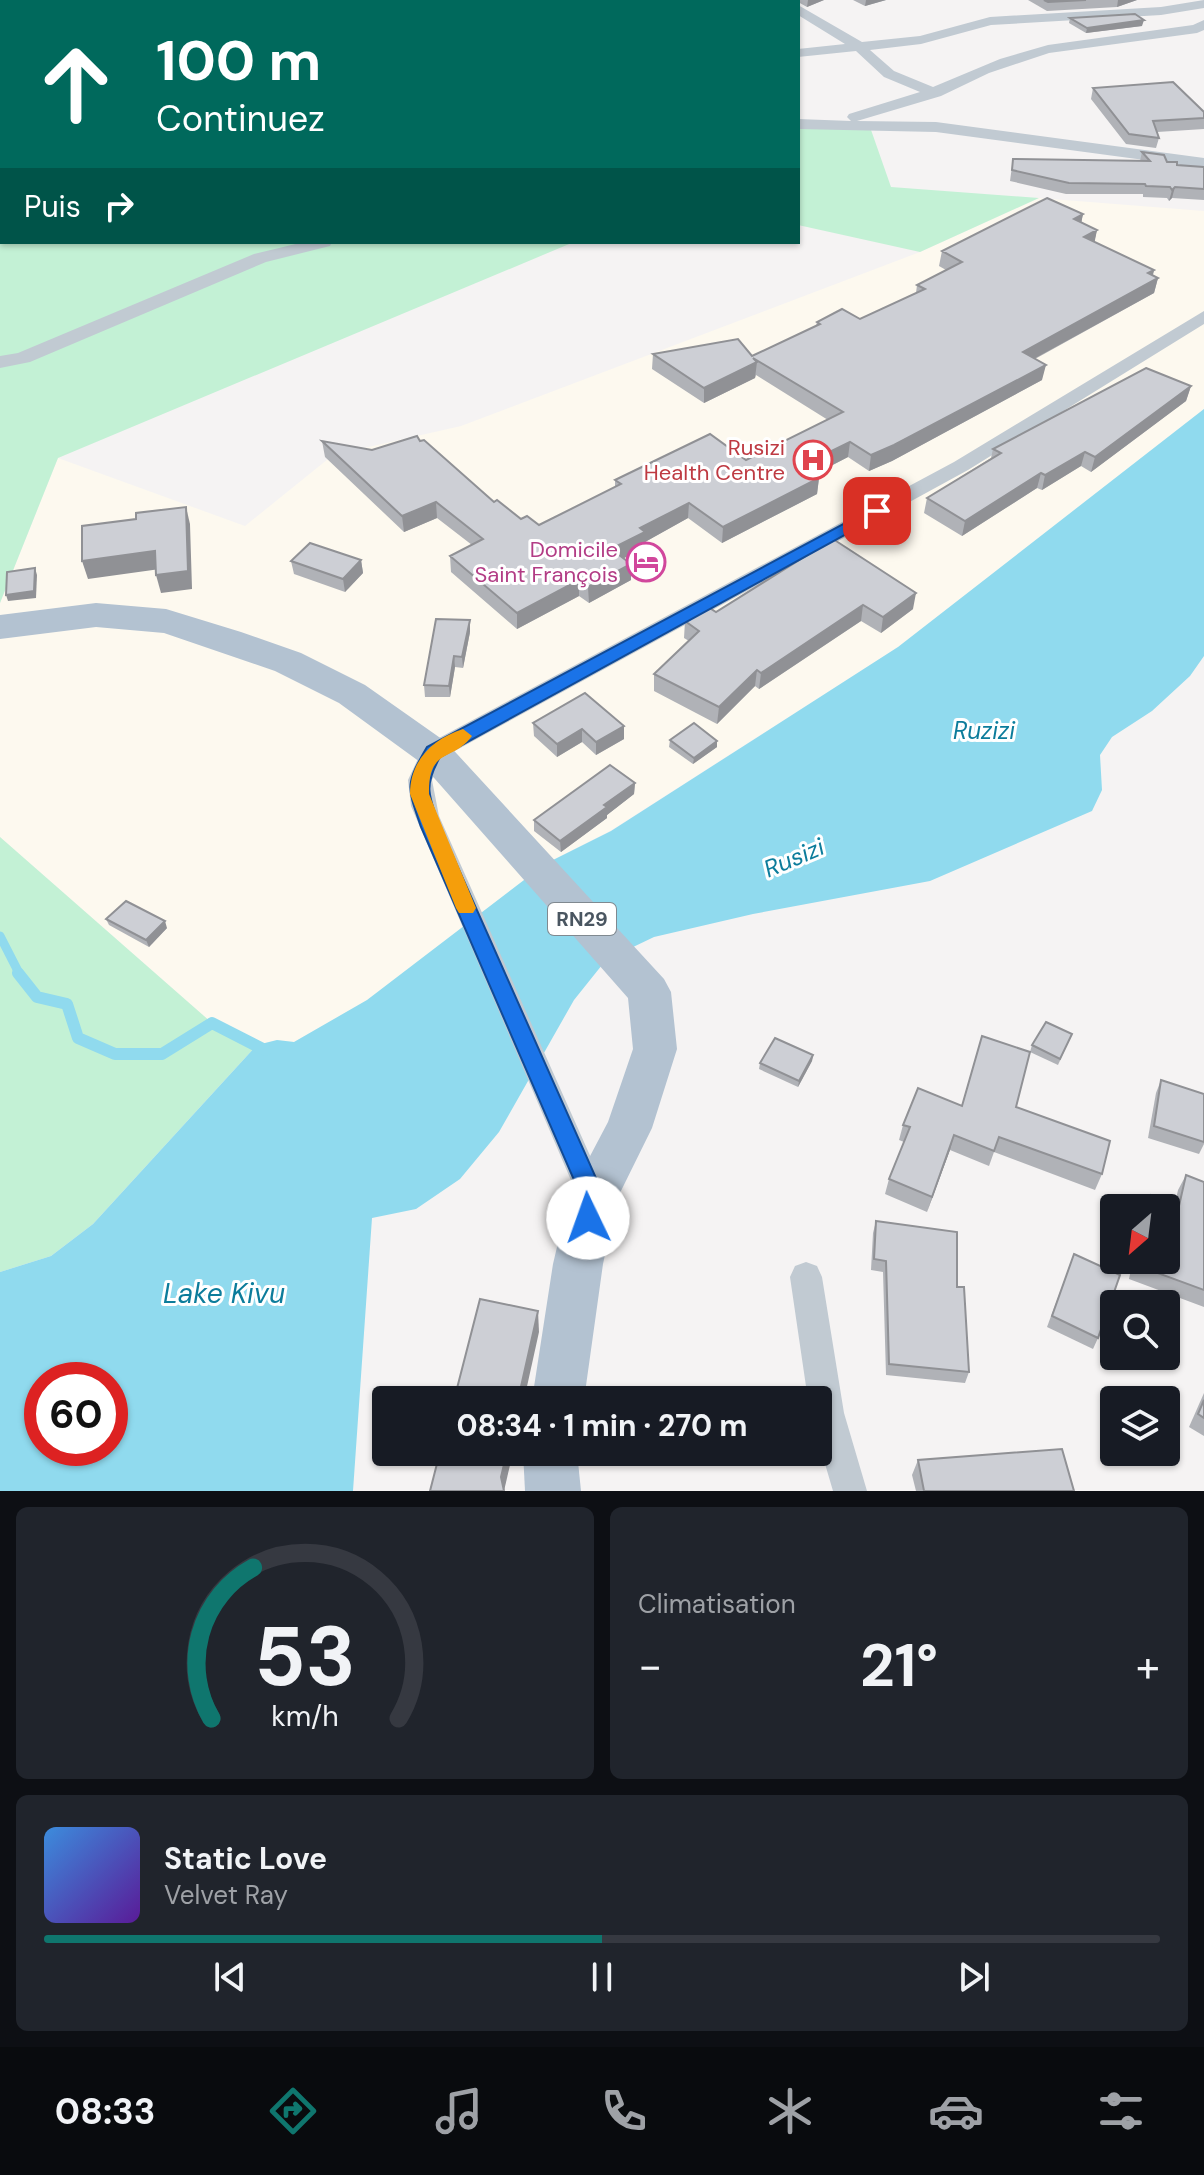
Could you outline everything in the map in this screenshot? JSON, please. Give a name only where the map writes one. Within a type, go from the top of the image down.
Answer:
[{"type":"main road","points":[[0,627],[96,615],[178,625],[288,662],[352,694],[433,752]]},
{"type":"main road","name":"RN29","points":[[433,752],[649,992],[655,1049],[629,1128],[593,1196],[578,1264],[560,1386]]},
{"type":"main road","points":[[551,1466],[553,1491]]},
{"type":"street","points":[[1194,0],[1204,4]]},
{"type":"street","points":[[800,53],[921,40],[990,21],[1161,11],[1204,4]]},
{"type":"street","points":[[800,10],[857,45],[889,74],[936,93]]},
{"type":"street","points":[[805,124],[875,113],[936,93],[995,65],[1028,54],[1197,29],[1204,24]]},
{"type":"street","points":[[805,124],[967,130],[1204,163]]},
{"type":"street","points":[[0,362],[23,358],[260,258],[316,244]]},
{"type":"street","points":[[593,1196],[419,794],[419,777],[433,752],[961,466],[1204,316]]},
{"type":"street","points":[[806,1277],[827,1413],[850,1491]]},
{"type":"shaded area","points":[[1039,198],[1204,211],[1204,409],[898,647],[610,831],[545,864],[368,1000],[294,1042],[277,1040],[257,1045],[212,1023],[0,837],[0,603],[58,458],[245,526],[333,455],[461,426],[920,252]]},
{"type":"green space","points":[[800,124],[870,127],[891,187],[1039,198],[920,252],[800,225]]},
{"type":"green space","points":[[0,244],[569,244],[58,458],[0,603]]},
{"type":"green space","points":[[0,837],[212,1023],[257,1045],[93,1224],[51,1256],[0,1272]]},
{"type":"water","name":"Ruzizi","points":[[1204,409],[1204,656],[1190,676],[1152,711],[1112,737],[1100,755],[1102,790],[1092,811],[930,881],[753,914],[654,937],[606,960],[574,1000],[499,1132],[460,1179],[416,1209],[372,1218],[353,1491],[0,1491],[0,1272],[51,1256],[93,1224],[257,1045],[277,1040],[294,1042],[367,1000],[545,864],[611,831],[898,647]]},
{"type":"building","points":[[1044,0],[1086,0],[1048,2]]},
{"type":"building","points":[[1135,14],[1144,20],[1087,28],[1070,18]]},
{"type":"building","points":[[1173,82],[1204,112],[1204,118],[1153,121],[1159,138],[1129,134],[1093,88]]},
{"type":"building","points":[[1142,152],[1164,155],[1167,162],[1177,162],[1177,165],[1204,167],[1204,189],[1175,187],[1172,190],[1170,187],[1145,184],[1069,183],[1012,170],[1013,159],[1150,161]]},
{"type":"building","points":[[1047,198],[1083,214],[1074,219],[1097,230],[1084,237],[1154,270],[1148,273],[1158,278],[1023,352],[1046,365],[894,445],[871,455],[850,442],[801,466],[819,478],[723,527],[689,503],[640,528],[645,532],[611,549],[631,564],[588,587],[579,580],[517,613],[450,556],[483,539],[436,502],[402,516],[322,441],[372,450],[417,436],[494,502],[497,500],[521,519],[527,516],[539,525],[621,484],[615,480],[710,434],[746,460],[843,412],[753,358],[757,362],[704,388],[653,354],[738,339],[752,356],[820,324],[817,322],[842,309],[860,319],[925,289],[917,285],[962,262],[942,251]]},
{"type":"building","points":[[1146,368],[1191,386],[1095,457],[1085,452],[1045,475],[1041,473],[965,521],[927,498],[1001,453],[993,449]]},
{"type":"building","points":[[186,507],[188,571],[156,575],[155,551],[82,561],[82,526],[136,519],[136,513]]},
{"type":"building","points":[[833,539],[916,593],[883,617],[863,605],[761,673],[757,670],[719,707],[654,674],[699,631],[685,621],[708,607],[716,612]]},
{"type":"building","points":[[310,543],[361,560],[343,579],[291,561]]},
{"type":"building","points":[[35,568],[34,591],[6,595],[7,572]]},
{"type":"building","points":[[436,619],[470,620],[462,657],[454,656],[449,686],[424,685]]},
{"type":"building","points":[[585,693],[624,726],[596,742],[582,729],[557,744],[533,723]]},
{"type":"building","points":[[694,723],[717,741],[694,758],[670,740]]},
{"type":"building","points":[[610,765],[635,783],[604,805],[607,807],[560,841],[534,820]]},
{"type":"building","points":[[126,901],[165,921],[146,940],[106,919]]},
{"type":"building","points":[[1046,1022],[1072,1034],[1060,1059],[1032,1045]]},
{"type":"building","points":[[982,1036],[1030,1052],[1016,1107],[1110,1141],[1102,1174],[999,1137],[994,1151],[954,1135],[932,1197],[889,1179],[910,1127],[903,1125],[918,1088],[962,1106]]},
{"type":"building","points":[[775,1038],[813,1055],[799,1081],[760,1063]]},
{"type":"building","points":[[1161,1080],[1204,1094],[1204,1142],[1154,1126]]},
{"type":"building","points":[[1186,1175],[1204,1182],[1204,1290],[1160,1274],[1180,1274],[1180,1202]]},
{"type":"building","points":[[876,1221],[957,1232],[957,1287],[964,1287],[969,1372],[889,1364],[886,1261],[874,1259]]},
{"type":"building","points":[[1074,1254],[1100,1266],[1100,1274],[1120,1275],[1115,1290],[1100,1290],[1098,1338],[1052,1316]]},
{"type":"building","points":[[480,1299],[538,1311],[521,1386],[458,1386]]},
{"type":"building","points":[[1204,1400],[1204,1418],[1198,1414]]},
{"type":"building","points":[[1062,1449],[1074,1491],[924,1491],[918,1460]]},
{"type":"building","points":[[436,1466],[504,1466],[501,1477],[504,1491],[430,1491]]},
{"type":"waterway","points":[[0,936],[20,975]]},
{"type":"waterway","points":[[18,973],[37,997],[67,1004],[78,1038],[115,1054],[162,1054],[212,1023],[265,1050]]},
{"type":"slow traffic","points":[[463,736],[433,752],[419,777],[419,794],[466,908]]},
{"type":"place","name":"Rusizi Health Centre","points":[[813,460]]},
{"type":"place","name":"Domicile Saint François","points":[[646,562]]},
{"type":"route","points":[[588,1218],[593,1196],[431,827],[419,794],[419,777],[433,752],[877,511]]},
{"type":"water label","name":"Rusizi","points":[[794,858]]},
{"type":"water label","name":"Lake Kivu","points":[[224,1293]]}]
